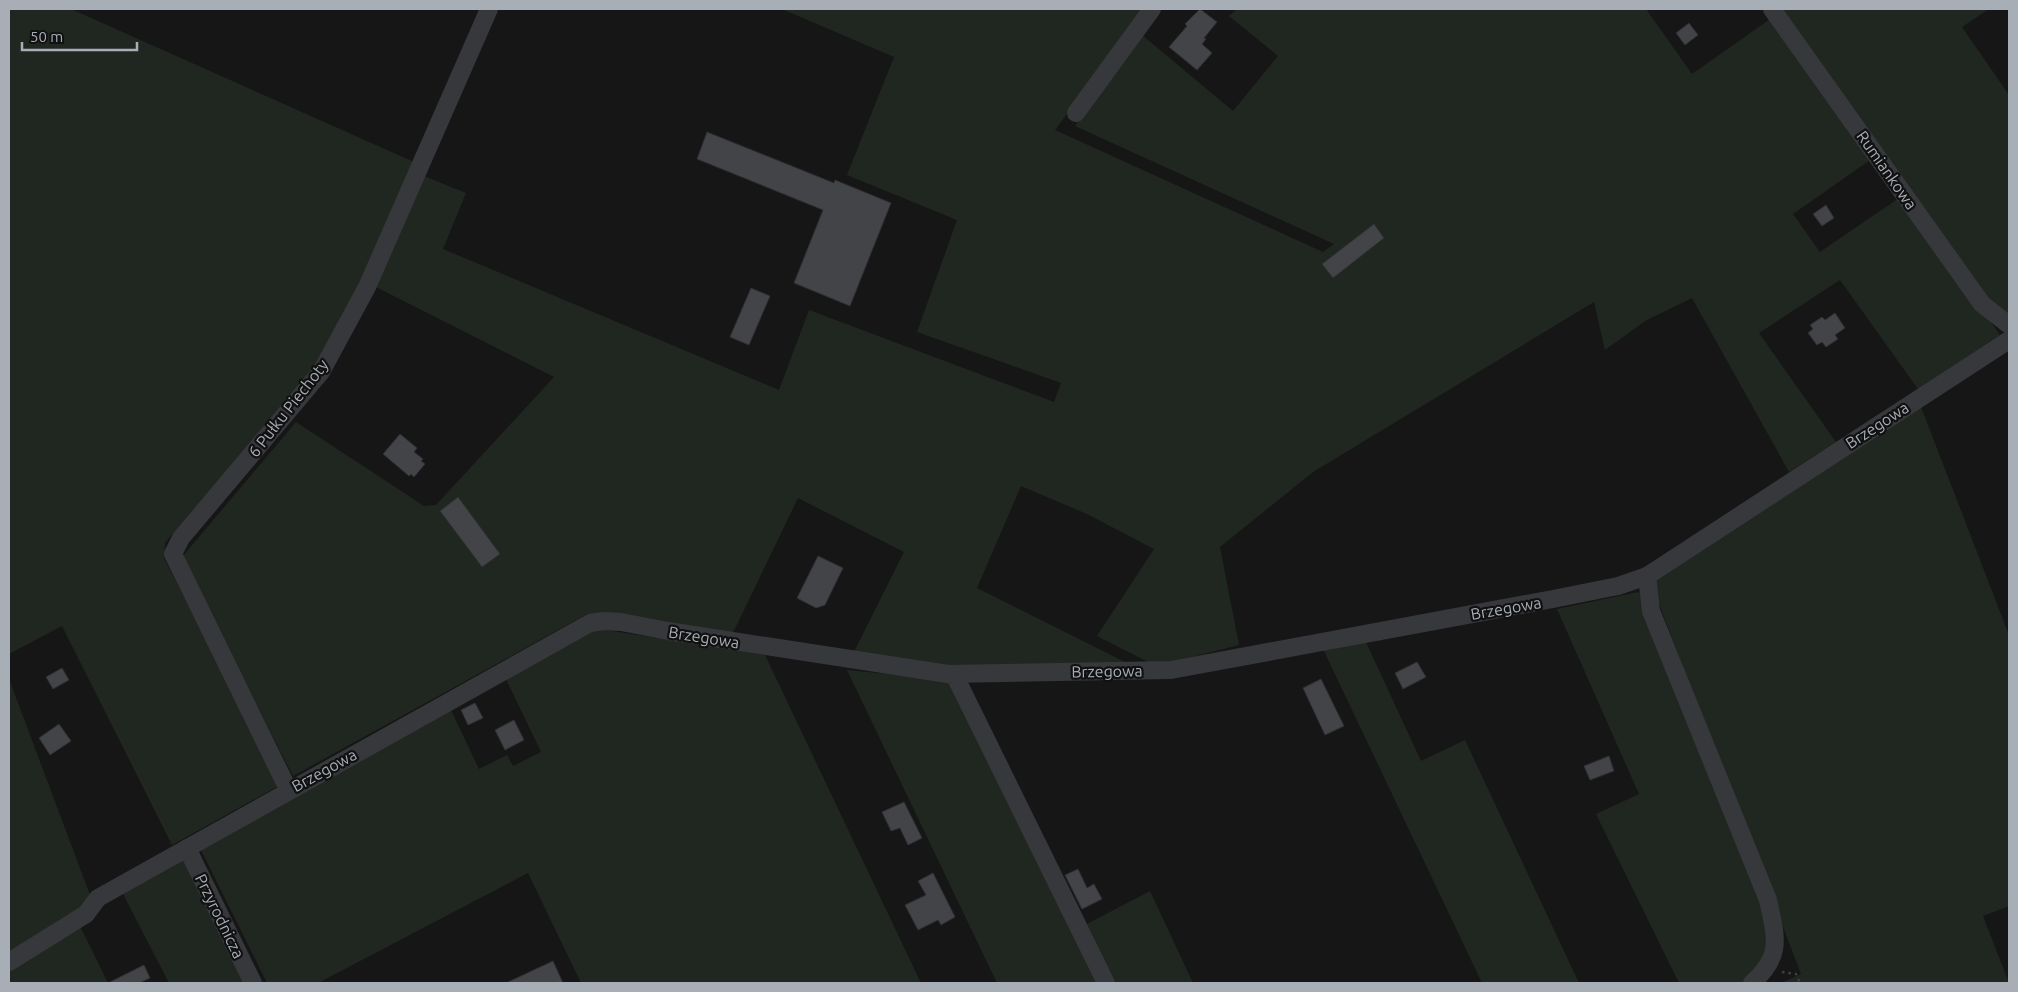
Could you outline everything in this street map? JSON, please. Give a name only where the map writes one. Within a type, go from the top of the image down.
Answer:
[{"type":"street","name":"6 Pułku Piechoty","points":[[288,790],[173,554],[181,538],[321,372],[367,287],[490,9]]},
{"type":"street","points":[[1076,113],[1152,9]]},
{"type":"street","name":"Rumiankowa","points":[[1772,9],[1982,304],[2009,325]]},
{"type":"street","name":"Brzegowa","points":[[9,962],[86,914],[98,898],[288,790],[590,623],[603,620],[954,674],[1171,670],[1553,599],[1618,586],[1647,576],[2009,340]]},
{"type":"street","points":[[1647,576],[1651,611],[1768,900],[1774,933],[1774,956],[1758,978]]},
{"type":"street","points":[[954,674],[1106,983]]},
{"type":"street","name":"Przyrodnicza","points":[[187,848],[253,983]]},
{"type":"path","points":[[1758,978],[1796,974],[1800,983]]},
{"type":"shaded area","points":[[9,9],[71,9],[414,162],[350,310],[310,373],[165,543],[164,558],[280,785],[172,845],[62,626],[9,654]]},
{"type":"shaded area","points":[[782,9],[1144,9],[1055,130],[1323,252],[1334,244],[1075,126],[1142,35],[1233,111],[1278,56],[1229,16],[1237,9],[1646,9],[1692,74],[1773,17],[1873,158],[1793,214],[1820,252],[1902,196],[2000,335],[1918,389],[1840,280],[1759,333],[1836,442],[1789,472],[1692,298],[1645,321],[1605,350],[1594,302],[1313,472],[1220,547],[1239,645],[1164,664],[1152,664],[1097,636],[1154,549],[1087,514],[1021,486],[977,588],[1133,666],[926,665],[853,654],[904,552],[798,498],[732,635],[587,614],[293,776],[182,557],[296,422],[424,506],[436,505],[554,377],[376,287],[424,176],[466,193],[443,249],[779,390],[809,310],[1054,402],[1061,383],[917,332],[957,220],[847,175],[894,57]]},
{"type":"shaded area","points":[[1777,9],[1989,9],[1962,27],[2009,95],[2009,319],[1987,303]]},
{"type":"shaded area","points":[[1921,407],[2009,635],[2009,906],[1983,916],[2009,983],[1781,983],[1801,974],[1651,583]]},
{"type":"shaded area","points":[[1638,592],[1646,597],[1767,910],[1770,948],[1746,983],[1679,983],[1596,814],[1639,794],[1557,609]]},
{"type":"shaded area","points":[[593,628],[765,655],[921,983],[581,983],[528,873],[318,983],[267,983],[199,846],[449,706],[479,769],[507,755],[513,766],[541,752],[504,675]]},
{"type":"shaded area","points":[[1365,640],[1421,761],[1465,740],[1579,983],[1482,983],[1323,649]]},
{"type":"shaded area","points":[[847,670],[950,680],[1096,983],[997,983]]},
{"type":"shaded area","points":[[9,679],[90,895],[86,906],[9,954]]},
{"type":"shaded area","points":[[182,857],[245,983],[169,983],[122,892]]},
{"type":"shaded area","points":[[1150,891],[1193,983],[1116,983],[1087,924]]},
{"type":"shaded area","points":[[80,926],[108,983],[9,983],[9,971]]},
{"type":"building","points":[[1200,9],[1217,22],[1204,38],[1206,39],[1202,44],[1212,53],[1197,70],[1169,47],[1187,26],[1185,24]]},
{"type":"building","points":[[1689,23],[1698,35],[1685,45],[1676,33]]},
{"type":"building","points":[[707,132],[834,183],[835,180],[891,203],[850,306],[794,283],[823,210],[697,159]]},
{"type":"building","points":[[1826,205],[1834,218],[1822,226],[1813,214]]},
{"type":"building","points":[[1374,224],[1384,238],[1333,278],[1322,264]]},
{"type":"building","points":[[751,288],[770,296],[749,345],[730,337]]},
{"type":"building","points":[[1835,313],[1845,328],[1835,335],[1838,339],[1826,347],[1822,342],[1817,345],[1808,333],[1813,329],[1810,325],[1822,317],[1825,320]]},
{"type":"building","points":[[400,434],[417,448],[414,452],[423,459],[421,461],[425,464],[414,477],[411,474],[409,476],[383,454]]},
{"type":"building","points":[[458,497],[500,554],[482,567],[440,511]]},
{"type":"building","points":[[818,556],[843,568],[825,605],[816,608],[797,598]]},
{"type":"building","points":[[1417,662],[1426,677],[1403,689],[1395,673]]},
{"type":"building","points":[[62,668],[69,680],[53,689],[46,677]]},
{"type":"building","points":[[1321,679],[1344,726],[1325,735],[1303,688]]},
{"type":"building","points":[[475,703],[483,718],[468,725],[461,710]]},
{"type":"building","points":[[514,720],[524,740],[505,750],[495,730]]},
{"type":"building","points":[[59,724],[71,741],[50,755],[39,738]]},
{"type":"building","points":[[1609,756],[1614,771],[1590,780],[1584,766]]},
{"type":"building","points":[[904,802],[922,838],[908,845],[900,828],[891,831],[882,812]]},
{"type":"building","points":[[1078,869],[1087,888],[1094,884],[1102,899],[1082,909],[1065,875]]},
{"type":"building","points":[[933,873],[955,917],[941,925],[938,920],[918,930],[905,905],[926,895],[918,881]]},
{"type":"building","points":[[553,961],[563,983],[506,983]]},
{"type":"building","points":[[144,965],[150,978],[139,983],[108,983]]}]
